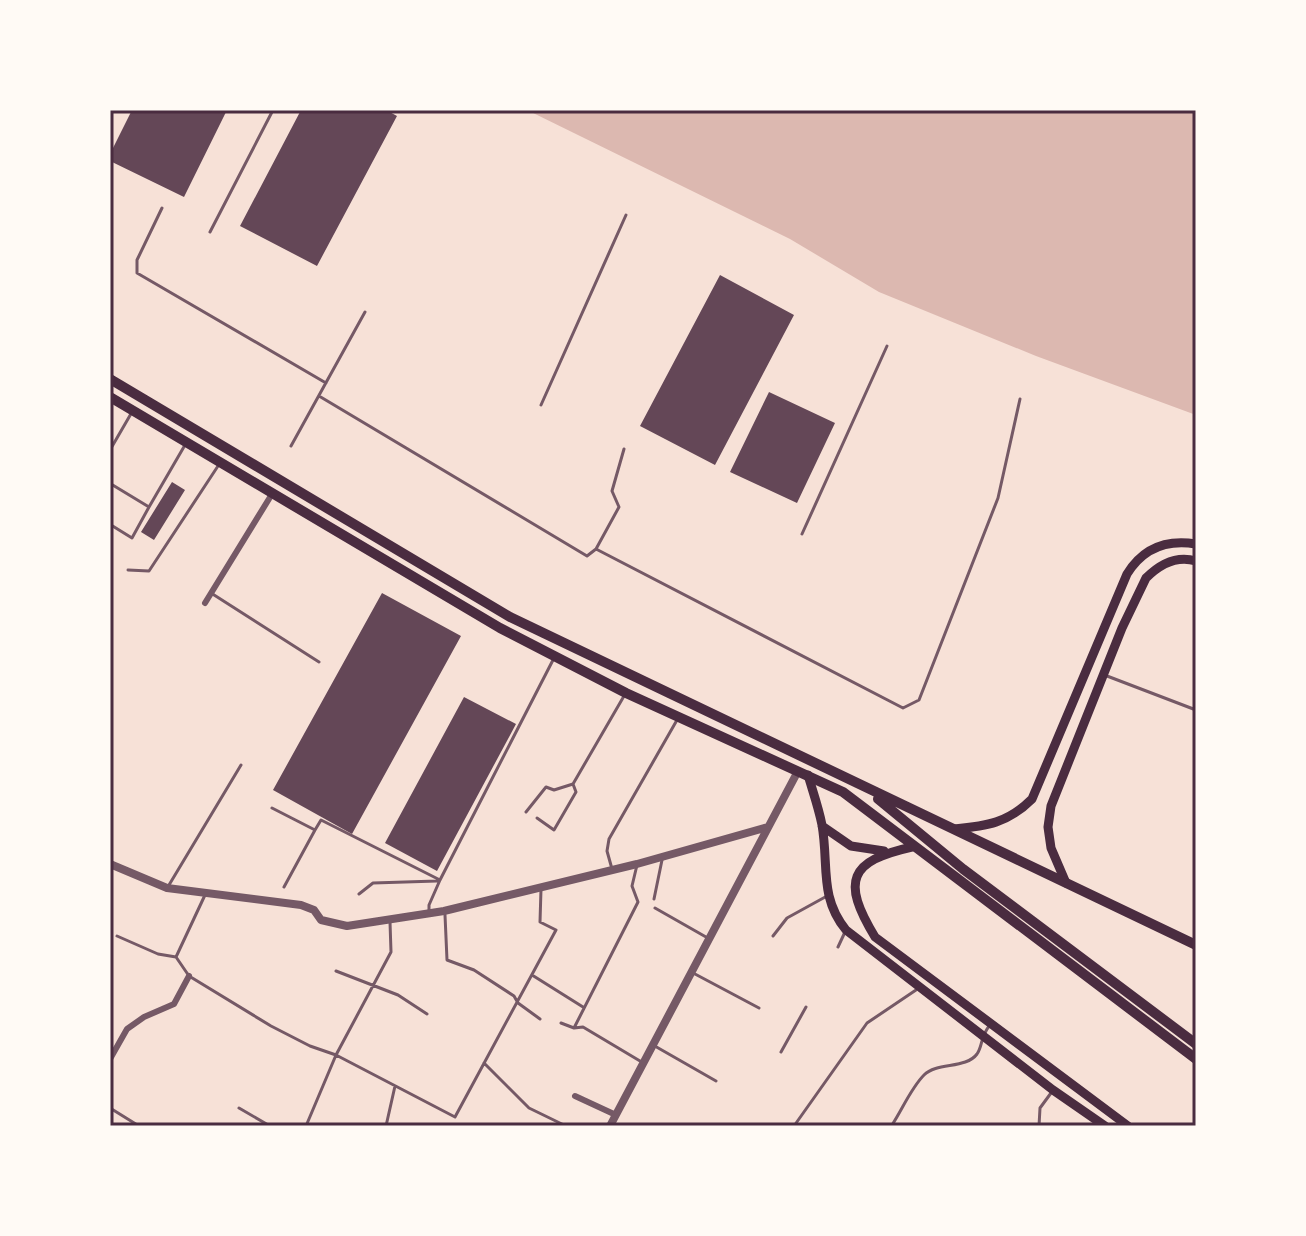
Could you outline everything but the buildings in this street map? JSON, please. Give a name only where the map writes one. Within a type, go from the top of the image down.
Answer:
[{"type":"main road","points":[[110,379],[510,617],[1196,945]]},
{"type":"main road","points":[[110,397],[456,603],[555,657],[626,693],[843,792],[1196,1059]]},
{"type":"main road","points":[[950,829],[988,825],[1016,815],[1032,799],[1091,655],[1136,560],[1161,545],[1179,541],[1196,544]]},
{"type":"main road","points":[[1066,883],[1051,848],[1048,827],[1051,806],[1103,675],[1146,578],[1157,567],[1171,561],[1187,558],[1196,561]]},
{"type":"main road","points":[[1091,655],[1103,675]]},
{"type":"main road","points":[[803,773],[822,826],[827,896],[846,930],[1053,1090],[1105,1126]]},
{"type":"main road","points":[[864,787],[963,869],[1196,1044]]},
{"type":"main road","points":[[822,826],[851,846],[889,852]]},
{"type":"main road","points":[[912,847],[868,861],[859,871],[855,891],[875,937],[1128,1126]]},
{"type":"street","points":[[205,603],[272,494]]},
{"type":"street","points":[[610,1126],[768,827],[803,773]]},
{"type":"street","points":[[110,864],[167,888],[301,905],[314,910],[321,920],[347,926],[444,911],[637,864],[768,827]]},
{"type":"street","points":[[110,1059],[127,1029],[174,1004],[189,976]]},
{"type":"street","points":[[575,1096],[616,1115]]},
{"type":"lane","points":[[210,232],[273,110]]},
{"type":"lane","points":[[162,208],[137,260],[137,273],[326,383]]},
{"type":"lane","points":[[541,405],[626,215]]},
{"type":"lane","points":[[291,446],[365,312]]},
{"type":"lane","points":[[802,534],[887,346]]},
{"type":"lane","points":[[319,396],[587,556],[596,549],[619,507],[612,491],[624,449]]},
{"type":"lane","points":[[596,549],[903,708],[919,700],[998,498],[1020,399]]},
{"type":"lane","points":[[110,450],[133,411]]},
{"type":"lane","points":[[111,525],[132,538],[186,442]]},
{"type":"lane","points":[[128,570],[149,571],[220,463]]},
{"type":"lane","points":[[111,484],[149,507]]},
{"type":"lane","points":[[211,593],[319,662]]},
{"type":"lane","points":[[430,914],[429,905],[440,880],[555,657]]},
{"type":"lane","points":[[1103,675],[1196,710]]},
{"type":"lane","points":[[526,812],[546,787],[554,790],[573,784],[626,693]]},
{"type":"lane","points":[[612,870],[607,851],[609,839],[679,717]]},
{"type":"lane","points":[[167,888],[241,765]]},
{"type":"lane","points":[[537,818],[554,830],[576,792],[573,784]]},
{"type":"lane","points":[[272,808],[315,830]]},
{"type":"lane","points":[[284,887],[321,820],[440,880]]},
{"type":"lane","points":[[654,899],[663,856]]},
{"type":"lane","points":[[574,1028],[638,902],[632,886],[637,864]]},
{"type":"lane","points":[[359,894],[373,883],[440,880]]},
{"type":"lane","points":[[117,936],[158,954],[176,957],[189,976],[271,1026],[336,1055],[455,1117],[556,930],[540,922],[541,886]]},
{"type":"lane","points":[[176,957],[207,892]]},
{"type":"lane","points":[[773,936],[787,918],[827,896]]},
{"type":"lane","points":[[655,908],[709,938]]},
{"type":"lane","points":[[444,911],[447,960],[474,970],[514,996],[540,1019]]},
{"type":"lane","points":[[306,1126],[336,1055],[391,952],[390,921]]},
{"type":"lane","points":[[838,947],[846,930]]},
{"type":"lane","points":[[336,971],[412,1002],[427,1014]]},
{"type":"lane","points":[[692,972],[759,1008]]},
{"type":"lane","points":[[532,975],[583,1007]]},
{"type":"lane","points":[[794,1126],[867,1023],[919,987]]},
{"type":"lane","points":[[781,1052],[806,1007]]},
{"type":"lane","points":[[561,1023],[574,1028],[583,1027],[643,1063]]},
{"type":"lane","points":[[892,1125],[924,1074],[946,1064],[966,1062],[976,1055],[982,1035],[990,1025]]},
{"type":"lane","points":[[653,1045],[716,1081]]},
{"type":"lane","points":[[484,1063],[529,1108],[566,1126]]},
{"type":"lane","points":[[386,1126],[395,1086]]},
{"type":"lane","points":[[1039,1126],[1040,1108],[1053,1090]]},
{"type":"lane","points":[[110,1108],[139,1126]]},
{"type":"lane","points":[[239,1108],[270,1126]]},
{"type":"shaded area","points":[[527,110],[1196,110],[1196,415],[1036,356],[879,292],[790,239]]}]
